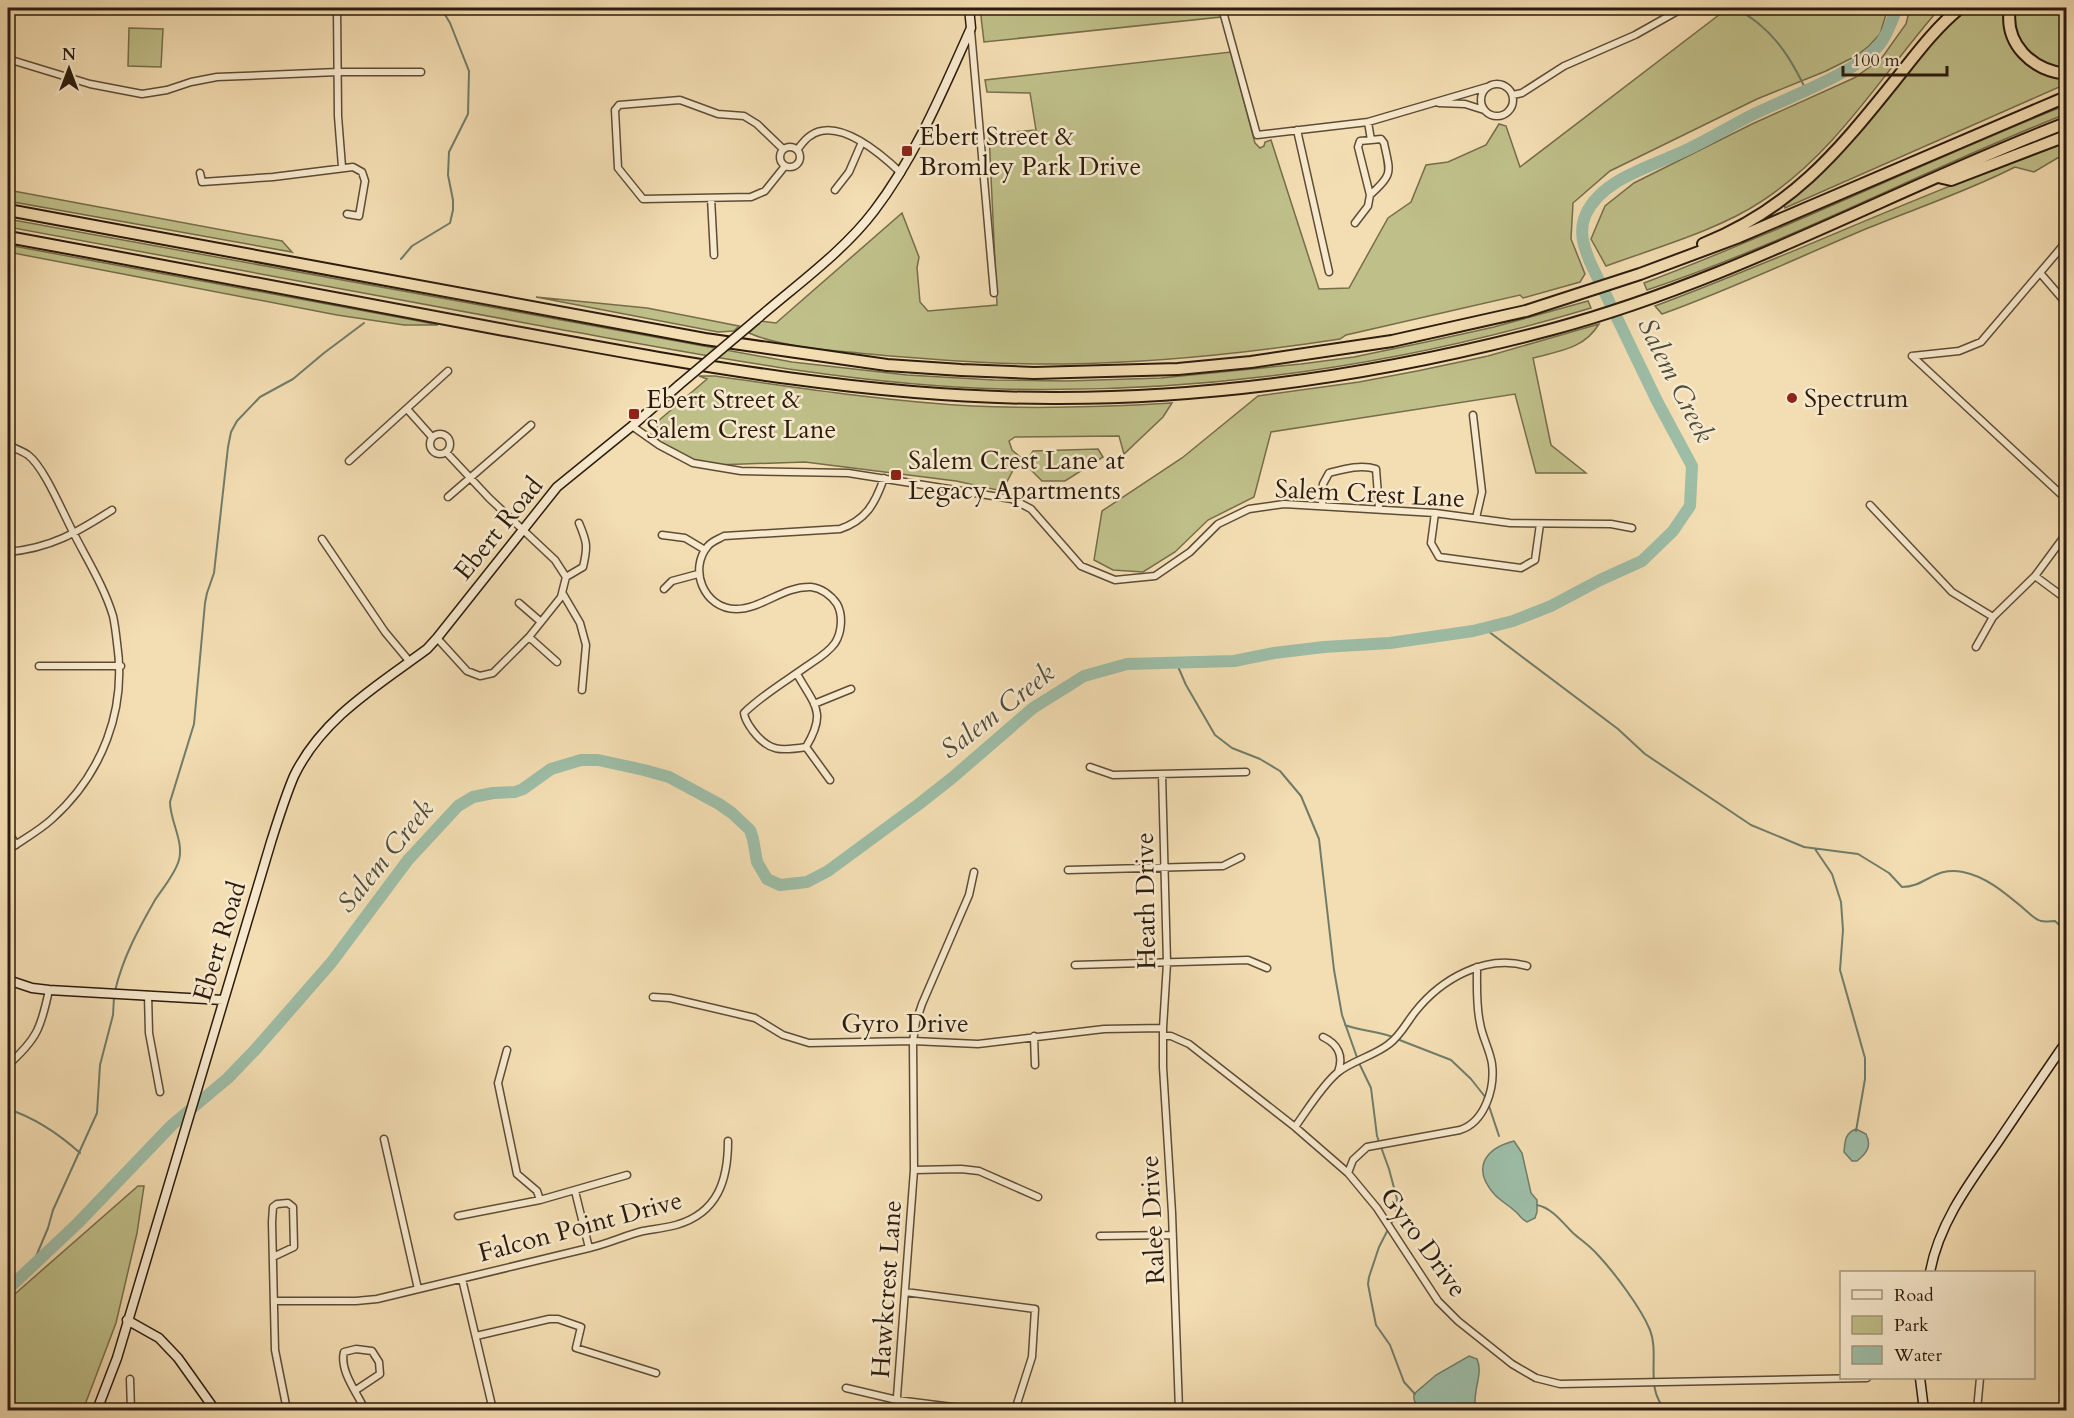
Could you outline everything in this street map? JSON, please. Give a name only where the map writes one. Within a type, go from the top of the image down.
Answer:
[{"type":"highway","points":[[1640,274],[1657,262],[1713,240],[1741,226],[1800,187],[1839,149],[1941,25],[1960,8]]},
{"type":"highway","points":[[2010,8],[2011,30],[2020,50],[2042,68],[2067,74]]},
{"type":"highway","points":[[8,210],[705,339],[887,365],[1034,373],[1178,369],[1251,362],[1392,341],[1526,310],[1585,292],[1640,274],[1776,222],[2067,97]]},
{"type":"highway","points":[[8,237],[683,363],[859,387],[995,397],[1061,398],[1188,394],[1314,380],[1437,358],[1557,328],[1651,298],[1754,258],[2067,123]]},
{"type":"highway","points":[[1938,177],[1951,180],[2067,136]]},
{"type":"main road","points":[[969,8],[971,28]]},
{"type":"main road","name":"Ebert Road","points":[[97,1410],[117,1358],[271,842],[288,791],[312,747],[332,722],[368,692],[427,649],[557,487],[756,320],[839,248],[873,213],[901,173],[971,28]]},
{"type":"main road","points":[[8,980],[32,988],[49,990],[223,1000]]},
{"type":"main road","points":[[1930,1271],[1939,1240],[1970,1182],[2067,1042]]},
{"type":"main road","points":[[127,1320],[159,1338],[178,1358],[215,1410]]},
{"type":"main road","points":[[1920,1379],[1924,1410]]},
{"type":"street","points":[[337,8],[338,116],[342,167]]},
{"type":"street","points":[[1222,8],[1257,135],[1368,122],[1435,104],[1465,104],[1485,110],[1494,116],[1505,114],[1512,106],[1513,95],[1507,87],[1497,83],[1439,100],[1435,104]]},
{"type":"street","points":[[1513,95],[1522,93],[1564,66],[1635,35],[1683,8]]},
{"type":"street","points":[[971,28],[994,293]]},
{"type":"street","points":[[8,59],[90,84],[142,94],[166,90],[191,81],[217,77],[338,72],[421,72]]},
{"type":"street","points":[[1485,110],[1482,105],[1482,95],[1487,87]]},
{"type":"street","points":[[783,149],[751,119],[744,116],[718,114],[687,101],[616,107],[617,165],[643,199],[744,198],[759,195],[765,191],[785,165]]},
{"type":"street","points":[[1368,122],[1371,140]]},
{"type":"street","points":[[1297,130],[1329,272]]},
{"type":"street","points":[[797,150],[809,136],[825,131],[841,133],[875,149],[901,173]]},
{"type":"street","points":[[1355,223],[1368,206],[1370,195],[1358,147],[1360,141],[1381,139],[1384,143],[1390,172],[1388,178],[1370,195]]},
{"type":"street","points":[[836,190],[849,172],[862,142]]},
{"type":"street","points":[[783,149],[788,147],[797,150]]},
{"type":"street","points":[[783,149],[780,158],[789,167],[798,163],[797,150]]},
{"type":"street","points":[[200,173],[202,182],[273,177],[342,167],[358,168],[365,181],[359,216],[347,214]]},
{"type":"street","points":[[711,198],[714,255]]},
{"type":"street","points":[[2067,242],[1981,342],[1959,351],[1912,356],[2067,499]]},
{"type":"street","points":[[2041,274],[2067,303]]},
{"type":"street","points":[[349,461],[448,372]]},
{"type":"street","points":[[407,409],[432,436]]},
{"type":"street","points":[[1473,415],[1482,492],[1476,518]]},
{"type":"street","points":[[448,497],[531,425]]},
{"type":"street","name":"Salem Crest Lane","points":[[632,426],[659,445],[693,463],[741,471],[848,473],[1012,499],[1031,509],[1081,566],[1115,580],[1155,576],[1190,552],[1218,524],[1249,509],[1284,504],[1379,508],[1510,523],[1611,524],[1632,528]]},
{"type":"street","points":[[438,433],[448,437],[450,442],[446,452],[436,453],[431,450],[429,445],[432,436],[438,433]]},
{"type":"street","points":[[8,445],[33,460],[74,534],[100,585],[113,617],[121,666],[117,710],[109,741],[94,768],[75,795],[52,820],[8,850]]},
{"type":"street","points":[[437,638],[467,671],[480,676],[493,673],[529,637],[563,594],[566,577],[555,560],[521,530],[446,452]]},
{"type":"street","points":[[1322,505],[1323,484],[1329,473],[1344,468],[1370,467],[1376,469],[1379,508]]},
{"type":"street","points":[[806,747],[790,750],[776,749],[762,743],[745,720],[744,713],[834,644],[841,621],[839,609],[833,598],[820,589],[804,588],[780,593],[749,607],[736,609],[722,607],[709,597],[702,587],[699,574],[700,558],[709,544],[724,536],[840,529],[852,525],[861,519],[878,496],[884,478]]},
{"type":"street","points":[[1870,505],[1952,592],[1994,617]]},
{"type":"street","points":[[8,552],[33,549],[74,534],[112,510]]},
{"type":"street","points":[[1435,513],[1431,543],[1439,557],[1521,568],[1535,560],[1540,524]]},
{"type":"street","points":[[566,577],[583,567],[587,551],[588,545],[579,523]]},
{"type":"street","points":[[1976,647],[1994,617],[2035,576],[2067,534]]},
{"type":"street","points":[[662,535],[685,538],[705,550]]},
{"type":"street","points":[[322,539],[385,632],[410,662]]},
{"type":"street","points":[[664,589],[672,581],[699,574]]},
{"type":"street","points":[[2035,576],[2067,599]]},
{"type":"street","points":[[563,594],[580,623],[586,645],[582,690]]},
{"type":"street","points":[[519,603],[541,622]]},
{"type":"street","points":[[529,637],[557,662]]},
{"type":"street","points":[[39,666],[121,666]]},
{"type":"street","points":[[796,674],[818,710],[818,722],[806,747]]},
{"type":"street","points":[[814,704],[851,689]]},
{"type":"street","points":[[806,747],[830,780]]},
{"type":"street","points":[[1090,767],[1113,775],[1246,772]]},
{"type":"street","name":"Heath Drive","points":[[1162,774],[1167,963],[1163,1028]]},
{"type":"street","points":[[8,831],[16,845]]},
{"type":"street","points":[[1068,870],[1223,866],[1240,857]]},
{"type":"street","name":"Hawkcrest Lane","points":[[896,1410],[914,1170],[913,1041],[922,1004],[969,895],[974,872]]},
{"type":"street","points":[[1075,965],[1248,960],[1267,968]]},
{"type":"street","points":[[1338,1072],[1391,1043],[1416,1010],[1442,986],[1477,967],[1496,962],[1513,962],[1527,966]]},
{"type":"street","points":[[1348,1173],[1353,1160],[1367,1147],[1460,1130],[1472,1125],[1480,1116],[1491,1090],[1492,1065],[1480,1024],[1477,967]]},
{"type":"street","points":[[8,1065],[28,1048],[42,1022],[49,990]]},
{"type":"street","points":[[148,995],[149,1033],[160,1092]]},
{"type":"street","name":"Gyro Drive","points":[[653,998],[670,998],[755,1017],[783,1035],[809,1043],[913,1041],[978,1044],[1104,1029],[1163,1028]]},
{"type":"street","name":"Ralee Drive","points":[[1163,1028],[1179,1410]]},
{"type":"street","points":[[1034,1036],[1035,1065]]},
{"type":"street","name":"Gyro Drive","points":[[1163,1036],[1171,1036],[1189,1044],[1295,1127],[1348,1173],[1377,1208],[1438,1301],[1482,1341],[1512,1364],[1536,1378],[1560,1384],[1840,1378]]},
{"type":"street","points":[[1295,1127],[1338,1072],[1341,1064],[1339,1050],[1331,1041],[1323,1037]]},
{"type":"street","points":[[507,1050],[498,1083],[518,1174],[537,1191],[540,1200]]},
{"type":"street","points":[[384,1139],[418,1289]]},
{"type":"street","name":"Falcon Point Drive","points":[[274,1301],[377,1299],[676,1225],[693,1218],[718,1194],[728,1165],[728,1141]]},
{"type":"street","name":"Hawkcrest Lane","points":[[914,1170],[980,1171],[1038,1197]]},
{"type":"street","points":[[458,1216],[540,1200],[627,1175]]},
{"type":"street","points":[[575,1191],[590,1248]]},
{"type":"street","points":[[273,1257],[294,1248],[293,1207],[288,1203],[277,1204],[273,1208],[273,1257],[276,1350],[287,1410]]},
{"type":"street","points":[[1100,1236],[1172,1234]]},
{"type":"street","points":[[462,1279],[493,1410]]},
{"type":"street","points":[[905,1292],[1035,1309],[1032,1357],[1015,1410]]},
{"type":"street","points":[[476,1336],[549,1319],[558,1319],[581,1327],[576,1348],[656,1372]]},
{"type":"street","points":[[356,1390],[380,1374],[379,1362],[372,1352],[356,1349],[344,1352],[344,1367],[365,1410]]},
{"type":"street","points":[[130,1378],[131,1410]]},
{"type":"street","points":[[1977,1410],[1980,1379]]},
{"type":"street","points":[[846,1388],[897,1400],[976,1410]]},
{"type":"green space","points":[[980,8],[1219,8],[1221,17],[984,42]]},
{"type":"green space","points":[[1728,8],[1888,8],[1880,34],[1856,56],[1826,71],[1757,99],[1610,171],[1573,203],[1571,239],[1585,274],[1580,282],[1523,298],[1520,295],[1346,335],[1340,339],[1237,353],[1133,362],[1040,364],[942,360],[808,348],[777,342],[749,333],[761,321],[776,323],[902,213],[919,257],[917,268],[920,302],[928,311],[997,305],[989,134],[1036,130],[1030,93],[987,92],[985,80],[1231,52],[1255,143],[1260,148],[1265,142],[1271,140],[1319,289],[1349,288],[1388,218],[1411,202],[1426,165],[1448,162],[1486,145],[1499,124],[1506,126],[1520,167]]},
{"type":"green space","points":[[1910,8],[1940,8],[1836,136],[1789,181],[1762,201],[1726,221],[1686,238],[1606,266],[1591,239],[1605,206],[1634,183],[1752,124],[1854,78],[1881,59],[1906,24]]},
{"type":"green space","points":[[1966,8],[2008,8],[2011,41],[2066,79],[2066,84],[1785,208],[1784,204],[1839,155],[1932,43]]},
{"type":"green space","points":[[2015,8],[2066,8],[2066,70],[2043,62],[2027,50],[2017,32]]},
{"type":"green space","points":[[129,28],[163,29],[161,67],[128,66]]},
{"type":"green space","points":[[2066,105],[2066,114],[2013,135],[1806,228],[1701,271],[1647,290],[1644,283]]},
{"type":"green space","points":[[2066,143],[2066,153],[2034,172],[2015,167],[1961,192],[1868,228],[1688,304],[1662,314],[1655,306],[1963,181]]},
{"type":"green space","points":[[8,190],[282,241],[292,252],[8,201]]},
{"type":"green space","points":[[8,219],[792,362],[907,375],[994,380],[1066,381],[1161,378],[1301,364],[1354,357],[1426,342],[1494,327],[1588,301],[1591,308],[1446,346],[1300,372],[1226,381],[1151,387],[1077,389],[944,386],[830,375],[660,348],[8,227]]},
{"type":"green space","points":[[8,245],[438,325],[404,325],[337,315],[8,252]]},
{"type":"green space","points":[[536,297],[647,308],[739,326],[734,331],[718,332]]},
{"type":"green space","points":[[1599,324],[1586,339],[1578,344],[1533,358],[1551,445],[1586,473],[1536,473],[1515,394],[1271,432],[1254,497],[1208,520],[1175,552],[1143,572],[1113,570],[1094,560],[1102,511],[1182,458],[1258,396],[1359,382],[1417,371],[1488,356]]},
{"type":"green space","points":[[699,376],[972,406],[1072,407],[1172,403],[1163,417],[1124,454],[1119,436],[1015,437],[1009,441],[1012,450],[1020,457],[1002,491],[956,481],[805,462],[715,465],[678,459],[659,449],[657,422],[707,379]]},
{"type":"green space","points":[[1098,449],[1103,457],[1065,481],[1042,481],[1025,464],[1033,451]]},
{"type":"green space","points":[[138,1186],[144,1186],[137,1233],[116,1323],[83,1410],[8,1410],[8,1300]]},
{"type":"water","points":[[1856,1129],[1866,1134],[1868,1146],[1861,1158],[1852,1161],[1844,1152],[1845,1144],[1848,1135]]},
{"type":"water","points":[[1514,1141],[1522,1153],[1531,1193],[1537,1200],[1535,1218],[1527,1222],[1495,1195],[1484,1177],[1484,1162],[1488,1155],[1495,1149]]},
{"type":"water","points":[[1469,1356],[1477,1359],[1479,1365],[1475,1397],[1476,1410],[1423,1410],[1417,1405],[1414,1394],[1436,1375]]},
{"type":"waterway","points":[[401,259],[412,246],[450,223],[453,210],[448,175],[449,152],[468,114],[469,71],[450,23],[441,8]]},
{"type":"waterway","points":[[1736,8],[1774,38],[1792,63],[1806,90]]},
{"type":"waterway","name":"Salem Creek","points":[[8,1289],[78,1223],[172,1125],[228,1078],[255,1050],[331,963],[408,860],[458,806],[473,797],[515,792],[551,769],[581,760],[598,760],[644,770],[669,777],[732,813],[750,830],[757,862],[767,879],[780,885],[807,882],[828,871],[919,804],[1033,708],[1084,676],[1127,664],[1234,661],[1274,653],[1390,643],[1473,631],[1513,621],[1551,606],[1642,561],[1673,531],[1690,506],[1692,466],[1657,401],[1590,262],[1582,233],[1586,214],[1602,193],[1624,177],[1695,146],[1752,115],[1820,84],[1855,65],[1880,44],[1897,8]]},
{"type":"waterway","points":[[115,991],[122,967],[137,933],[155,900],[172,876],[179,860],[180,846],[170,802],[194,724],[205,603],[214,573],[231,432],[237,421],[260,397],[293,379],[364,323]]},
{"type":"waterway","points":[[1484,628],[1618,729],[1645,754],[1751,825],[1804,847],[1858,854],[1889,873],[1902,887],[1918,884],[1945,872],[1972,874],[1995,886],[2036,919],[2055,921],[2066,931],[2066,937]]},
{"type":"waterway","points":[[1176,662],[1186,685],[1215,735],[1232,748],[1260,759],[1280,771],[1301,796],[1319,839],[1334,970],[1342,1015],[1359,1063],[1371,1088],[1377,1136],[1397,1199],[1396,1214],[1379,1247],[1368,1284],[1376,1325],[1390,1345],[1404,1382],[1415,1394]]},
{"type":"waterway","points":[[1815,849],[1832,874],[1841,902],[1843,930],[1840,970],[1865,1058],[1865,1079],[1856,1131]]},
{"type":"waterway","points":[[32,1266],[53,1210],[97,1113],[100,1065],[113,1015],[114,997]]},
{"type":"waterway","points":[[1345,1025],[1393,1037]]},
{"type":"waterway","points":[[1397,1039],[1451,1060],[1471,1079],[1486,1098]]},
{"type":"waterway","points":[[1488,1103],[1499,1136]]},
{"type":"waterway","points":[[8,1109],[46,1127],[80,1153]]},
{"type":"waterway","points":[[1537,1205],[1552,1212],[1594,1251],[1634,1301],[1653,1340],[1654,1382],[1659,1402],[1666,1410]]},
{"type":"place","name":"Ebert Street & Bromley Park Drive","points":[[907,151]]},
{"type":"place","name":"Spectrum","points":[[1792,398]]},
{"type":"place","name":"Ebert Street & Salem Crest Lane","points":[[634,414]]},
{"type":"place","name":"Salem Crest Lane at Legacy Apartments","points":[[896,475]]}]
